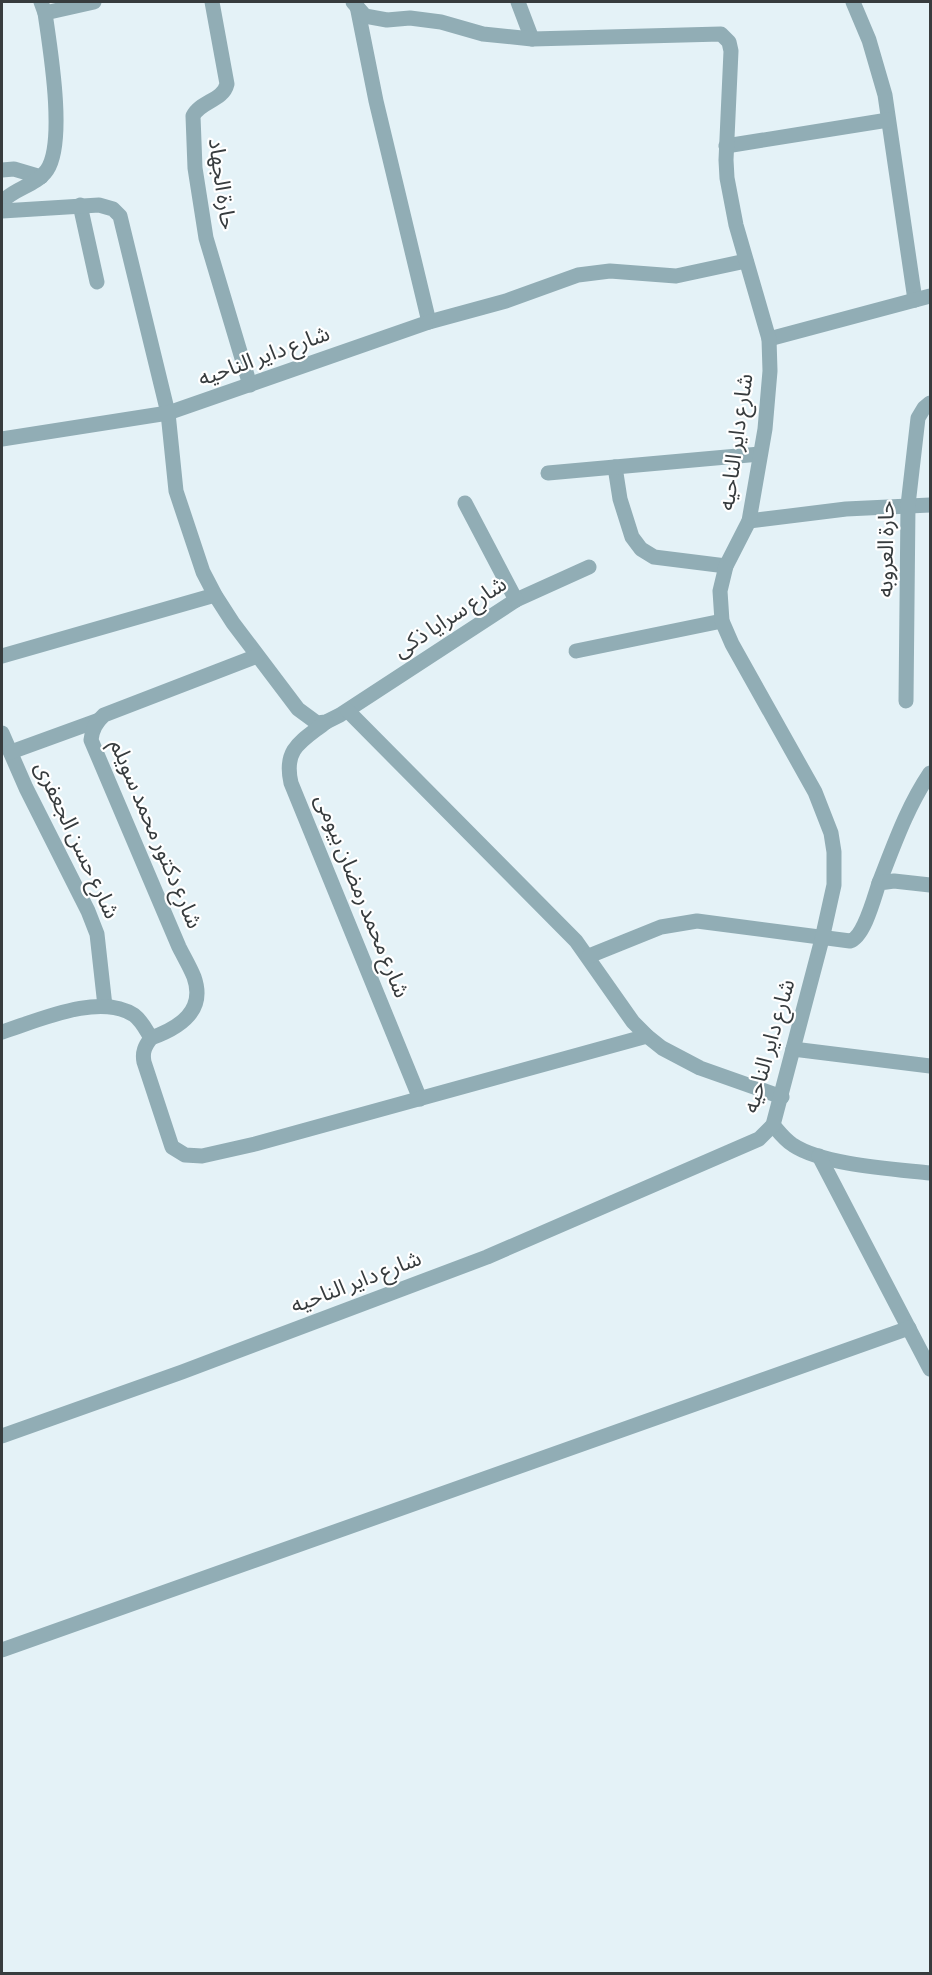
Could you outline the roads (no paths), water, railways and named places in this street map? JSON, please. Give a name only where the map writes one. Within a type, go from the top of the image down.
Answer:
[{"type":"street","points":[[2,202],[41,177],[49,168],[53,154],[54,86],[43,7],[94,2]]},
{"type":"street","name":"حارة الجهاد","points":[[212,2],[227,84],[224,92],[200,107],[192,116],[195,168],[206,238],[250,385]]},
{"type":"street","points":[[518,2],[532,39]]},
{"type":"street","points":[[859,3],[877,64],[888,120],[915,300]]},
{"type":"street","points":[[355,4],[429,321]]},
{"type":"street","name":"شارع داير الناحيه","points":[[2,1436],[182,1372],[487,1257],[759,1139],[773,1125],[782,1097],[822,939],[834,885],[834,852],[831,834],[815,792],[732,644],[722,621],[720,591],[726,566],[749,521],[769,396],[769,339],[746,261],[729,190],[726,146],[731,51],[729,42],[724,34],[532,39],[483,34],[441,22],[410,18],[387,20],[365,16],[355,4]]},
{"type":"street","points":[[726,146],[888,120]]},
{"type":"street","points":[[2,170],[14,169],[41,177]]},
{"type":"street","points":[[2,212],[99,205],[113,209],[120,216],[168,413],[176,491],[190,536],[214,595],[287,695],[307,717],[316,723],[338,716],[543,906],[589,957],[633,1022],[647,1036],[662,1048],[700,1068],[782,1097]]},
{"type":"street","points":[[80,206],[97,282]]},
{"type":"street","name":"شارع داير الناحيه","points":[[2,439],[168,413],[429,321],[506,301],[578,275],[610,271],[676,276],[746,261]]},
{"type":"street","points":[[769,339],[930,296]]},
{"type":"street","name":"حارة العروبه","points":[[906,701],[908,505],[918,418],[924,408],[930,404]]},
{"type":"street","points":[[548,472],[760,454]]},
{"type":"street","points":[[615,467],[620,499],[629,530],[641,549],[654,557],[726,566]]},
{"type":"street","points":[[465,504],[516,600]]},
{"type":"street","points":[[749,521],[846,509],[930,505]]},
{"type":"street","name":"شارع سرايا ذكى","points":[[338,716],[516,600],[590,567]]},
{"type":"street","points":[[2,656],[214,595]]},
{"type":"street","points":[[576,651],[722,621]]},
{"type":"street","name":"شارع دكتور محمد سويلم","points":[[151,1038],[168,1032],[193,1011],[196,995],[195,978],[179,947],[91,740],[94,725],[104,715],[258,656]]},
{"type":"street","name":"شارع محمد رمضان بيومى","points":[[338,716],[301,742],[291,753],[289,776],[420,1099]]},
{"type":"street","points":[[11,752],[99,720]]},
{"type":"street","name":"شارع حسن الجعفرى","points":[[2,733],[26,788],[88,911],[97,934],[105,1006]]},
{"type":"street","points":[[589,957],[661,927],[679,922],[698,921],[822,939],[854,940],[861,932],[898,833],[915,795],[930,773]]},
{"type":"street","points":[[879,884],[894,881],[930,885]]},
{"type":"street","points":[[2,1032],[57,1014],[105,1006],[133,1015],[144,1026],[151,1038],[142,1056],[172,1147],[185,1155],[202,1156],[255,1144],[647,1036]]},
{"type":"street","points":[[793,1049],[930,1066]]},
{"type":"street","points":[[773,1125],[791,1144],[807,1153],[874,1167],[930,1173]]},
{"type":"street","points":[[819,1156],[930,1369]]},
{"type":"street","points":[[2,1650],[909,1328]]}]
